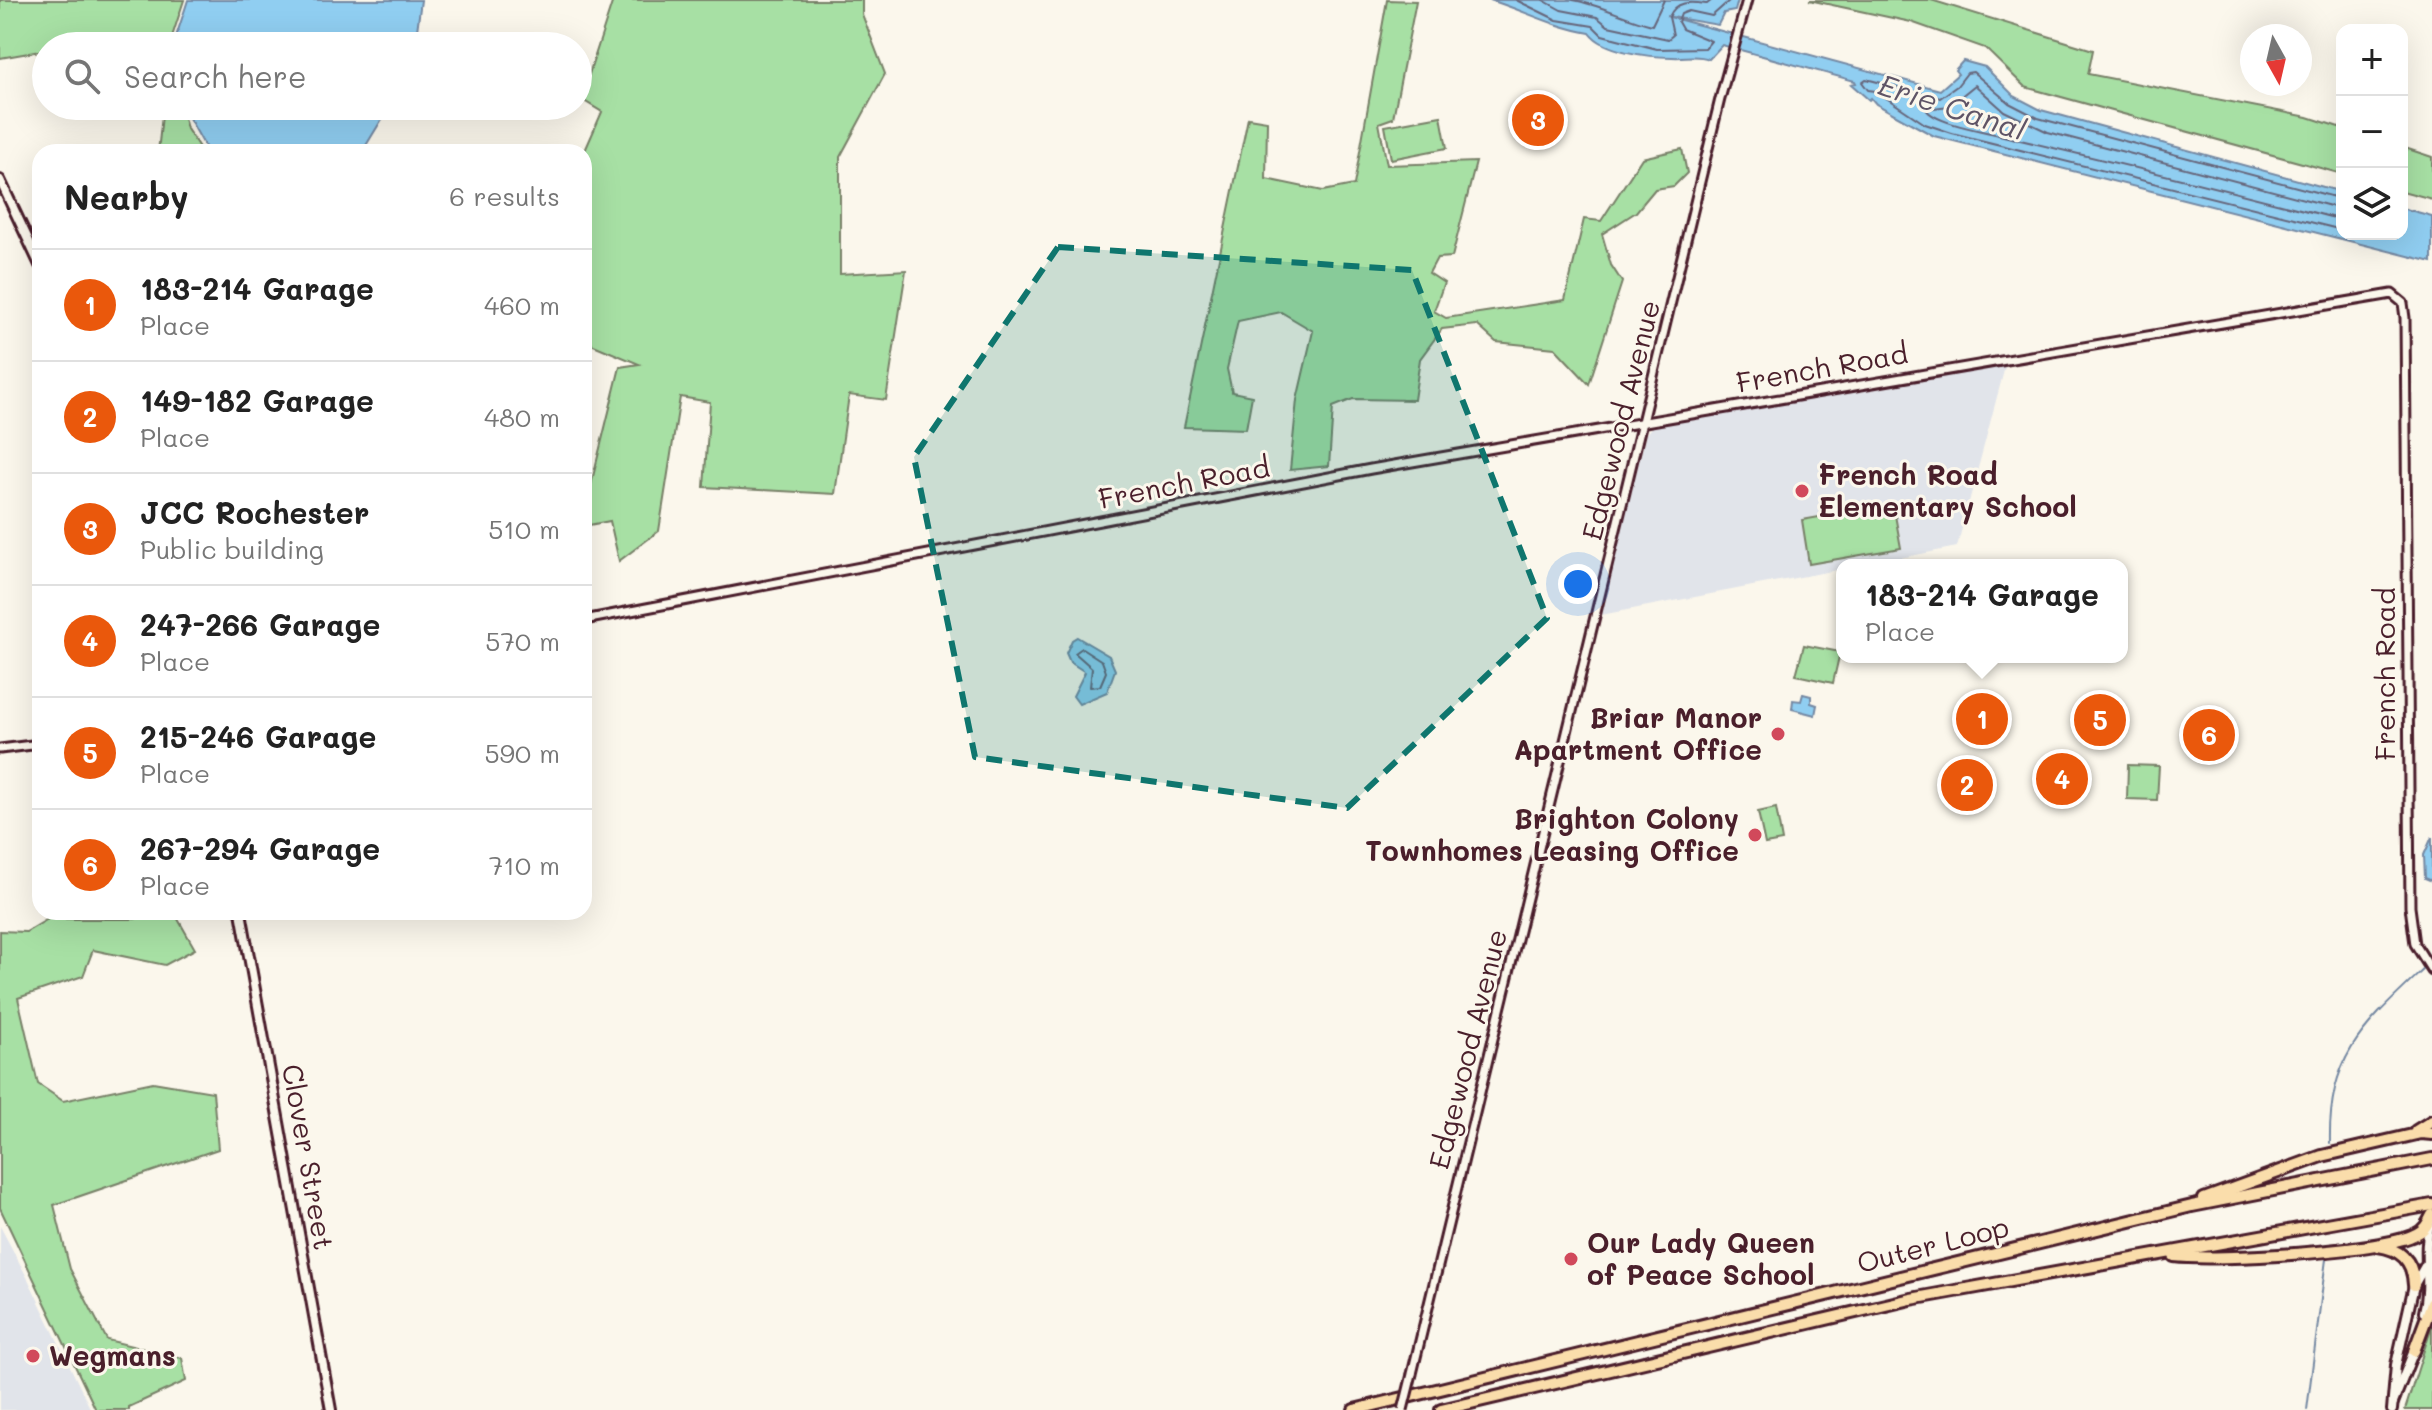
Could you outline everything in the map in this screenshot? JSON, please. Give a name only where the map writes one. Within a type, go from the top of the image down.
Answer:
[{"type":"highway","points":[[2399,1138],[2432,1121]]},
{"type":"highway","points":[[2192,1206],[2212,1195],[2310,1159],[2399,1138],[2432,1134]]},
{"type":"highway","name":"Outer Loop","points":[[1354,1410],[2192,1206],[2432,1159]]},
{"type":"highway","name":"Outer Loop","points":[[1441,1410],[1844,1313],[2432,1205]]},
{"type":"highway","points":[[2360,1246],[2411,1236],[2426,1227],[2432,1215]]},
{"type":"highway","points":[[2160,1254],[2228,1256],[2383,1246],[2399,1252],[2411,1265],[2414,1285]]},
{"type":"highway","points":[[2414,1351],[2432,1303]]},
{"type":"main road","points":[[0,180],[32,248]]},
{"type":"main road","name":"Clover Street","points":[[242,920],[331,1410]]},
{"type":"main road","points":[[2392,1407],[2414,1351],[2429,1294],[2426,1238],[2432,1215]]},
{"type":"main road","points":[[2392,1407],[2396,1365],[2414,1285],[2429,1257]]},
{"type":"street","name":"Edgewood Avenue","points":[[1403,1410],[1747,0]]},
{"type":"street","name":"French Road","points":[[592,618],[1371,469],[2392,294],[2400,298],[2405,318],[2410,907],[2415,944],[2432,971]]},
{"type":"street","points":[[0,749],[32,745]]},
{"type":"highlighted area","points":[[1058,247],[1412,270],[1547,618],[1347,808],[975,757],[914,457]]},
{"type":"shaded area","name":"French Road Elementary School","points":[[2006,363],[1957,547],[1895,559],[1836,559],[1836,570],[1601,615],[1646,434],[1653,425]]},
{"type":"shaded area","name":"Wegmans","points":[[0,1226],[28,1279],[91,1410],[0,1410]]},
{"type":"green space","points":[[0,0],[184,0],[174,32],[32,32],[32,52],[0,58]]},
{"type":"green space","points":[[613,0],[862,0],[862,14],[885,74],[840,157],[840,274],[906,270],[886,400],[849,395],[835,494],[704,487],[710,402],[680,397],[659,531],[619,561],[610,521],[592,524],[592,481],[620,367],[639,364],[592,344],[592,144],[588,144],[602,112],[592,106],[592,65]]},
{"type":"green space","points":[[1387,0],[1416,1],[1393,118],[1379,123],[1387,165],[1476,162],[1452,257],[1437,258],[1429,273],[1444,283],[1434,311],[1446,318],[1565,300],[1584,219],[1601,221],[1642,158],[1682,149],[1687,173],[1674,186],[1655,189],[1636,212],[1602,234],[1611,265],[1622,282],[1589,384],[1555,348],[1496,342],[1477,325],[1442,329],[1420,359],[1414,400],[1353,399],[1333,407],[1329,466],[1290,470],[1297,400],[1313,331],[1281,312],[1238,321],[1227,369],[1232,392],[1252,396],[1246,429],[1184,427],[1248,118],[1267,121],[1266,179],[1323,191],[1354,185]]},
{"type":"green space","points":[[1809,0],[1931,0],[2093,50],[2088,74],[2308,117],[2336,126],[2336,172],[2025,87],[1985,48],[1911,22]]},
{"type":"green space","points":[[1441,116],[1447,148],[1391,159],[1385,126]]},
{"type":"green space","points":[[161,120],[185,120],[197,144],[159,144]]},
{"type":"green space","points":[[2408,149],[2432,157],[2432,199],[2408,193]]},
{"type":"green space","points":[[1893,504],[1901,548],[1809,564],[1802,520]]},
{"type":"green space","points":[[1804,645],[1836,651],[1838,663],[1833,683],[1796,675]]},
{"type":"green space","points":[[2128,765],[2159,766],[2157,800],[2127,799]]},
{"type":"green space","points":[[1776,808],[1782,841],[1765,844],[1758,812]]},
{"type":"green space","points":[[46,920],[179,920],[195,949],[165,965],[93,950],[83,976],[18,998],[38,1084],[63,1101],[153,1082],[213,1092],[218,1149],[54,1205],[70,1269],[107,1340],[182,1358],[186,1381],[129,1407],[129,1410],[96,1410],[0,1208],[0,931],[26,932]]},
{"type":"green space","points":[[2432,1325],[2432,1410],[2405,1410]]},
{"type":"water","points":[[188,0],[421,0],[417,32],[178,32]]},
{"type":"water","name":"Erie Canal","points":[[1490,0],[1738,0],[1735,11],[1724,13],[1718,25],[1666,16],[1940,90],[1958,74],[1955,70],[1963,61],[1985,67],[2014,96],[2041,110],[2336,190],[2336,238],[1934,136],[1876,104],[1871,98],[1869,100],[1851,84],[1855,81],[1722,45],[1709,59],[1628,52],[1605,45],[1590,33],[1552,23]]},
{"type":"water","points":[[190,120],[381,120],[367,144],[204,144]]},
{"type":"water","points":[[2408,210],[2432,216],[2432,262],[2345,240],[2408,240]]},
{"type":"water","points":[[1077,637],[1109,656],[1115,670],[1107,692],[1079,704],[1073,696],[1085,672],[1070,662],[1066,653],[1072,640]]},
{"type":"water","points":[[1803,694],[1811,696],[1811,703],[1817,705],[1815,715],[1792,709],[1793,700],[1801,701]]},
{"type":"water","points":[[2432,837],[2432,881],[2425,878],[2424,855]]},
{"type":"waterway","points":[[2330,1143],[2331,1112],[2343,1063],[2368,1025],[2426,967]]},
{"type":"waterway","points":[[2307,1410],[2326,1259]]},
{"type":"place","name":"JCC Rochester","points":[[1538,120]]},
{"type":"place","name":"French Road Elementary School","points":[[1802,491]]},
{"type":"place","name":"183-214 Garage","points":[[1982,719]]},
{"type":"place","name":"215-246 Garage","points":[[2100,720]]},
{"type":"place","name":"Briar Manor Apartment Office","points":[[1778,734]]},
{"type":"place","name":"267-294 Garage","points":[[2209,735]]},
{"type":"place","name":"247-266 Garage","points":[[2062,779]]},
{"type":"place","name":"149-182 Garage","points":[[1967,785]]},
{"type":"place","name":"Brighton Colony Townhomes Leasing Office","points":[[1755,835]]},
{"type":"place","name":"Our Lady Queen of Peace School","points":[[1571,1259]]},
{"type":"place","name":"Wegmans","points":[[33,1356]]}]
